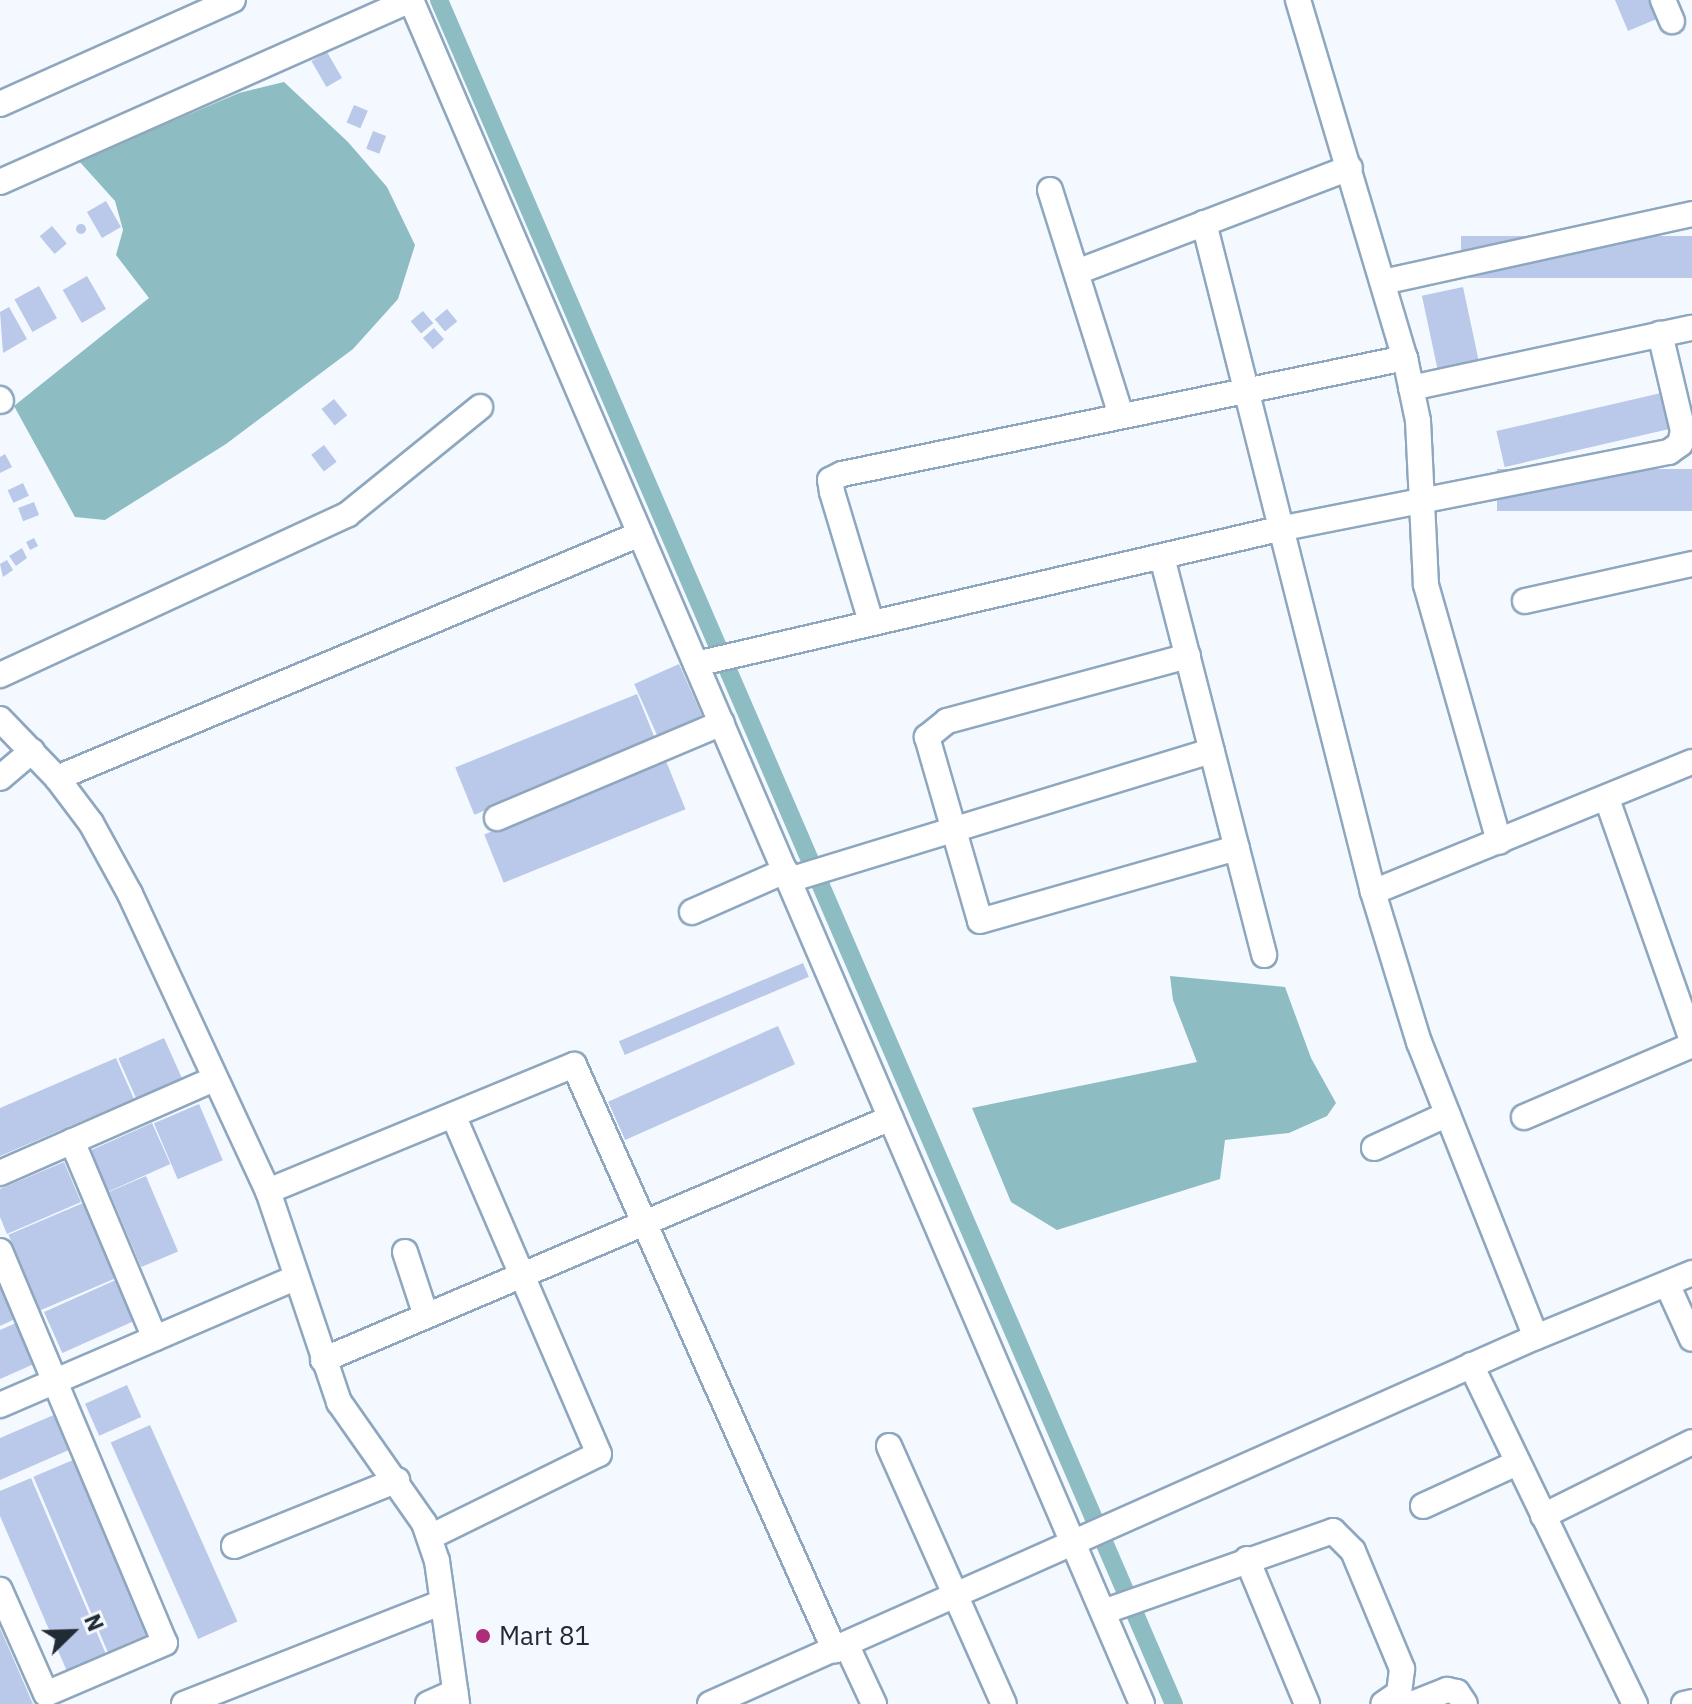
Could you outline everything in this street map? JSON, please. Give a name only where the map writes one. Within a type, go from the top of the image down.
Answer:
[{"type":"street","points":[[0,104],[233,0]]},
{"type":"street","points":[[0,182],[411,0],[640,534],[712,660],[722,723],[792,876],[891,1118],[1076,1540],[1121,1604],[1142,1704]]},
{"type":"street","points":[[1298,0],[1405,358],[1423,500],[1426,585],[1499,842]]},
{"type":"street","points":[[1077,272],[1350,168]]},
{"type":"street","points":[[1050,190],[1121,415]]},
{"type":"street","points":[[1383,282],[1692,214]]},
{"type":"street","points":[[1204,223],[1373,892],[1419,1042],[1536,1337]]},
{"type":"street","points":[[1411,388],[1692,328]]},
{"type":"street","points":[[712,660],[1279,529],[1669,452],[1680,444],[1683,431],[1660,334]]},
{"type":"street","points":[[871,622],[830,480],[1121,415],[1405,358]]},
{"type":"street","points":[[0,675],[348,514],[480,407]]},
{"type":"street","points":[[57,778],[640,534]]},
{"type":"street","points":[[1162,557],[1264,955]]},
{"type":"street","points":[[1525,601],[1692,564]]},
{"type":"street","points":[[1188,656],[936,725],[927,737],[973,908],[980,921],[991,922],[1237,848]]},
{"type":"street","points":[[0,719],[57,778],[91,823],[130,894],[268,1191],[339,1402],[397,1480],[430,1537],[443,1602],[456,1698],[428,1704]]},
{"type":"street","points":[[497,818],[722,723]]},
{"type":"street","points":[[0,778],[32,751]]},
{"type":"street","points":[[692,912],[792,876],[1212,751]]},
{"type":"street","points":[[1373,892],[1692,762]]},
{"type":"street","points":[[1524,1117],[1692,1042],[1607,799]]},
{"type":"street","points":[[268,1191],[574,1065],[643,1223],[841,1648],[874,1704]]},
{"type":"street","points":[[0,1173],[214,1079]]},
{"type":"street","points":[[1374,1148],[1448,1114]]},
{"type":"street","points":[[430,1537],[599,1454],[524,1273],[453,1115]]},
{"type":"street","points":[[323,1360],[891,1118]]},
{"type":"street","points":[[72,1141],[155,1338]]},
{"type":"street","points":[[0,1251],[165,1643],[46,1694],[0,1590]]},
{"type":"street","points":[[405,1252],[426,1316]]},
{"type":"street","points":[[710,1704],[763,1694],[841,1648],[954,1595],[1471,1365],[1692,1273]]},
{"type":"street","points":[[0,1405],[297,1277]]},
{"type":"street","points":[[1667,1284],[1692,1339]]},
{"type":"street","points":[[1471,1365],[1635,1704]]},
{"type":"street","points":[[1543,1516],[1692,1442]]},
{"type":"street","points":[[889,1446],[1004,1704]]},
{"type":"street","points":[[1423,1506],[1517,1463]]},
{"type":"street","points":[[234,1546],[397,1480]]},
{"type":"street","points":[[1121,1604],[1323,1531],[1343,1538],[1402,1669],[1399,1693],[1383,1704]]},
{"type":"street","points":[[1247,1559],[1307,1704]]},
{"type":"street","points":[[184,1704],[443,1602]]},
{"type":"street","points":[[1412,1704],[1447,1690],[1457,1692],[1465,1704]]},
{"type":"street","points":[[1684,1704],[1692,1702]]},
{"type":"water","points":[[284,82],[348,142],[387,187],[415,245],[398,299],[353,349],[226,444],[105,520],[75,517],[14,406],[149,298],[116,255],[123,230],[115,201],[79,161],[239,93]]},
{"type":"water","points":[[1170,976],[1285,987],[1311,1058],[1336,1103],[1327,1116],[1289,1133],[1225,1140],[1220,1179],[1057,1230],[1011,1202],[972,1108],[1197,1062],[1173,1000]]},
{"type":"building","points":[[1615,0],[1651,0],[1659,18],[1628,31]]},
{"type":"building","points":[[327,52],[342,78],[326,87],[311,61]]},
{"type":"building","points":[[354,105],[368,111],[360,128],[347,122]]},
{"type":"building","points":[[373,131],[386,136],[379,154],[366,149]]},
{"type":"building","points":[[106,201],[121,227],[102,238],[87,212]]},
{"type":"building","points":[[81,224],[86,229],[81,234],[76,229]]},
{"type":"building","points":[[52,226],[67,244],[55,254],[40,236]]},
{"type":"building","points":[[1461,236],[1692,236],[1692,278],[1461,278]]},
{"type":"building","points":[[87,276],[106,309],[82,323],[63,290]]},
{"type":"building","points":[[39,286],[57,318],[32,332],[15,300]]},
{"type":"building","points":[[1463,287],[1480,365],[1439,374],[1422,296]]},
{"type":"building","points":[[9,307],[27,339],[3,353],[0,312]]},
{"type":"building","points":[[447,309],[457,321],[445,332],[435,319]]},
{"type":"building","points":[[423,311],[433,323],[421,334],[411,321]]},
{"type":"building","points":[[434,328],[444,339],[433,349],[423,338]]},
{"type":"building","points":[[1661,393],[1669,429],[1505,467],[1496,431]]},
{"type":"building","points":[[334,399],[347,415],[335,425],[322,409]]},
{"type":"building","points":[[324,445],[337,462],[324,471],[311,455]]},
{"type":"building","points":[[5,454],[12,467],[0,473],[0,457]]},
{"type":"building","points":[[1497,469],[1692,469],[1692,511],[1497,511]]},
{"type":"building","points":[[23,483],[29,496],[14,503],[8,490]]},
{"type":"building","points":[[34,502],[39,515],[23,521],[18,508]]},
{"type":"building","points":[[34,538],[38,546],[30,550],[26,542]]},
{"type":"building","points":[[22,548],[27,558],[16,566],[9,556]]},
{"type":"building","points":[[7,560],[13,570],[3,577],[0,564]]},
{"type":"building","points":[[679,664],[703,719],[659,739],[634,684]]},
{"type":"building","points":[[637,694],[656,741],[474,815],[455,767]]},
{"type":"building","points":[[666,761],[685,809],[504,883],[484,834]]},
{"type":"building","points":[[803,963],[809,977],[625,1055],[619,1041]]},
{"type":"building","points":[[778,1026],[795,1064],[625,1140],[608,1102]]},
{"type":"building","points":[[164,1038],[182,1079],[137,1099],[118,1058]]},
{"type":"building","points":[[116,1058],[134,1099],[0,1156],[0,1108]]},
{"type":"building","points":[[199,1104],[223,1160],[178,1179],[154,1123]]},
{"type":"building","points":[[152,1123],[170,1164],[106,1193],[88,1151]]},
{"type":"building","points":[[64,1162],[81,1202],[7,1234],[0,1217],[0,1189]]},
{"type":"building","points":[[146,1176],[178,1251],[141,1267],[109,1192]]},
{"type":"building","points":[[83,1203],[115,1278],[40,1310],[8,1235]]},
{"type":"building","points":[[118,1279],[136,1320],[62,1353],[44,1312]]},
{"type":"building","points":[[0,1285],[15,1319],[0,1326]]},
{"type":"building","points":[[16,1323],[34,1364],[0,1379],[0,1330]]},
{"type":"building","points":[[127,1385],[141,1417],[99,1436],[85,1404]]},
{"type":"building","points":[[56,1414],[71,1449],[0,1480],[0,1438]]},
{"type":"building","points":[[150,1425],[237,1621],[198,1639],[111,1442]]},
{"type":"building","points":[[73,1460],[150,1641],[110,1658],[33,1477]]},
{"type":"building","points":[[31,1478],[108,1659],[69,1676],[0,1516],[0,1491]]},
{"type":"building","points":[[0,1628],[33,1704],[0,1704]]},
{"type":"waterway","points":[[439,0],[1174,1704]]},
{"type":"place","name":"Mart 81","points":[[483,1636]]}]
